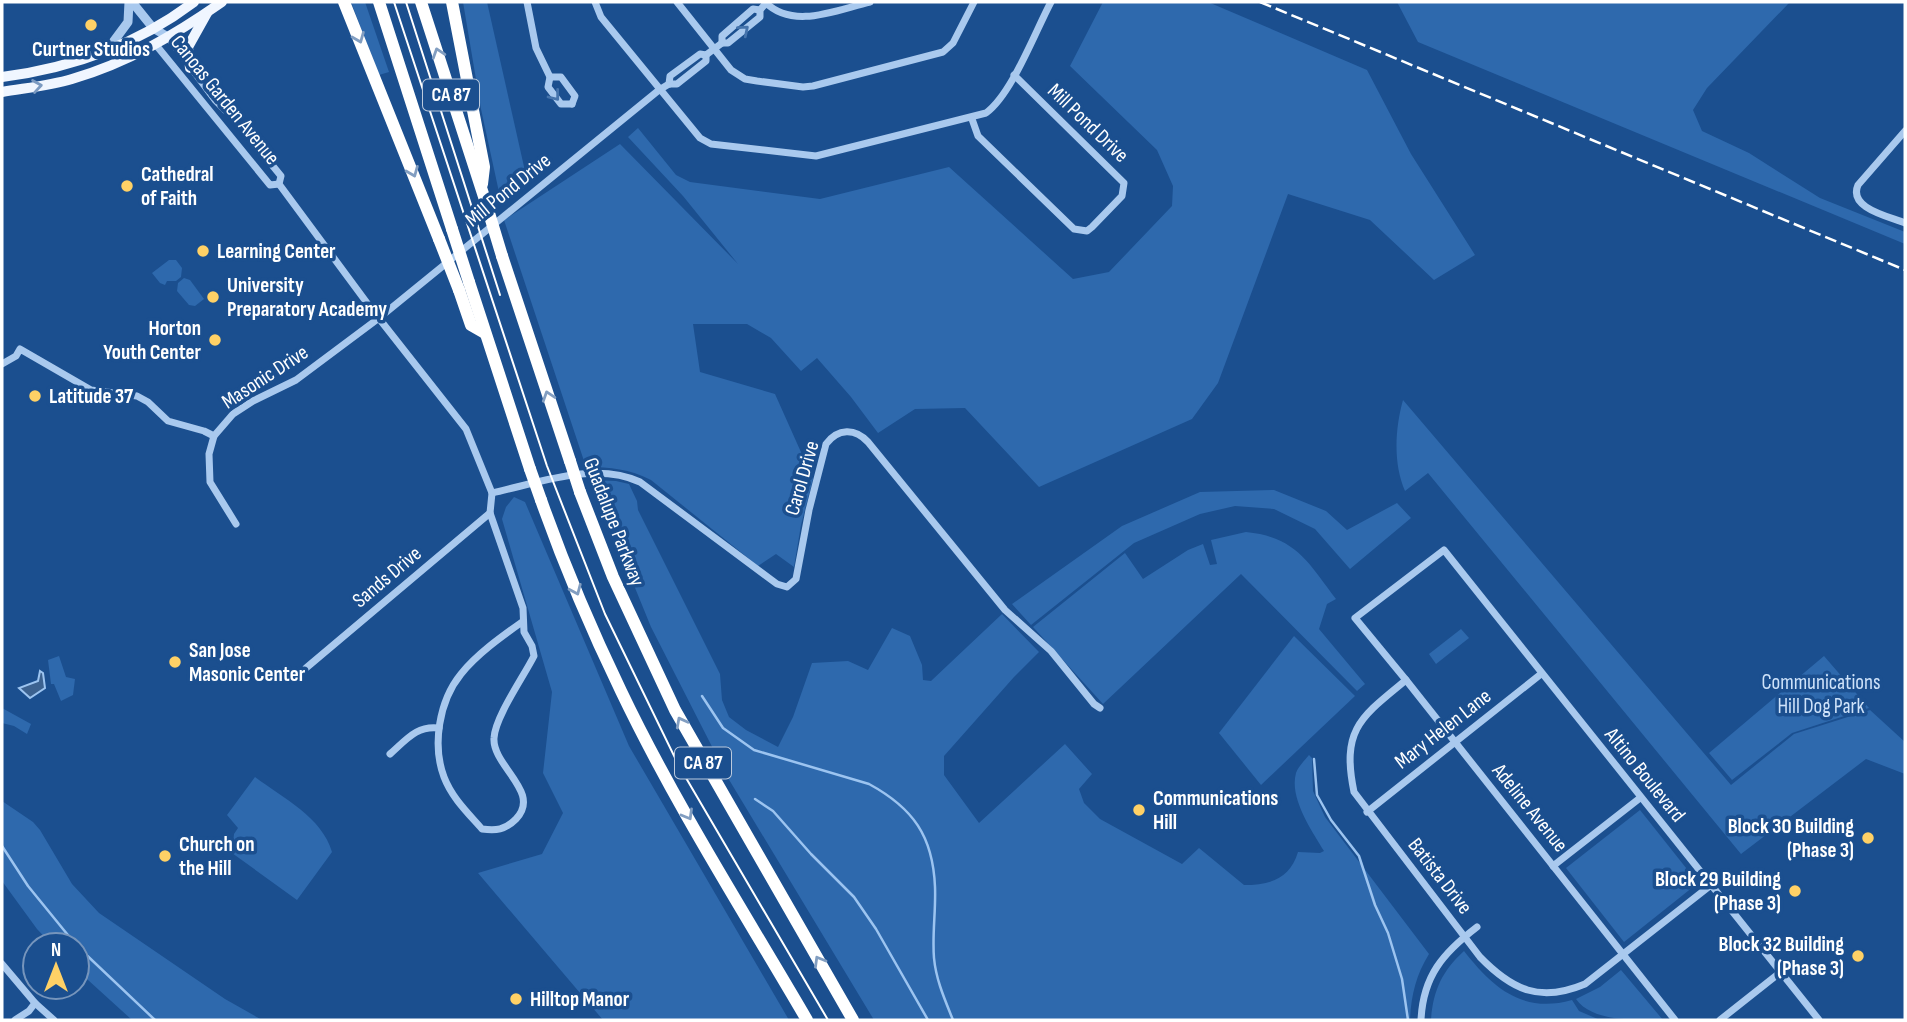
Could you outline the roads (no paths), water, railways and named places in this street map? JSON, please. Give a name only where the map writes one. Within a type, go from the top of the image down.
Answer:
[{"type":"highway","points":[[344,2],[439,239],[464,286]]},
{"type":"highway","name":"CA 87","points":[[379,2],[452,229],[464,286],[485,333],[530,469],[577,593],[622,694],[688,816],[807,1020]]},
{"type":"highway","name":"Guadalupe Parkway","points":[[421,2],[580,492],[613,577],[675,710],[710,775],[853,1020]]},
{"type":"highway","points":[[452,2],[485,167],[481,188]]},
{"type":"main road","points":[[2,77],[68,65],[105,52],[140,37],[194,2]]},
{"type":"main road","points":[[2,92],[72,79],[111,66],[156,45],[222,2]]},
{"type":"main road","points":[[190,68],[188,47],[209,10]]},
{"type":"street","name":"Canoas Garden Avenue","points":[[131,2],[153,28],[168,37],[190,68],[281,176],[279,184]]},
{"type":"street","points":[[105,52],[128,22],[131,2]]},
{"type":"street","points":[[527,2],[537,48],[550,77],[548,88],[564,106],[575,107],[575,96],[561,77],[550,77]]},
{"type":"street","points":[[596,2],[601,17],[704,141],[808,157],[986,113],[996,106],[1051,2]]},
{"type":"street","points":[[677,2],[731,70],[746,79],[803,87],[943,52],[953,43],[974,2]]},
{"type":"street","name":"Mill Pond Drive","points":[[379,318],[669,83],[670,76],[700,54],[706,55],[722,43],[728,43],[760,17],[760,10],[766,2],[781,14],[795,17],[870,2]]},
{"type":"street","name":"Canoas Garden Avenue","points":[[153,28],[156,45],[270,185],[279,184]]},
{"type":"street","name":"Mill Pond Drive","points":[[972,118],[978,136],[1074,229],[1087,231],[1092,227],[1122,195],[1124,183],[1014,75]]},
{"type":"street","points":[[1905,131],[1858,185],[1855,192],[1861,204],[1905,223]]},
{"type":"street","name":"Canoas Garden Avenue","points":[[279,184],[466,429],[492,493],[490,513]]},
{"type":"street","name":"Masonic Drive","points":[[236,524],[210,482],[209,454],[214,436],[233,414],[296,380],[379,318]]},
{"type":"street","points":[[2,364],[16,356],[20,349],[93,391],[137,396],[148,402],[168,421],[214,436]]},
{"type":"street","name":"Carol Drive","points":[[492,493],[591,474],[626,476],[640,482],[776,584],[787,587],[796,579],[809,510],[826,444],[841,432],[856,433],[868,442],[1005,610],[1051,651],[1100,709]]},
{"type":"street","points":[[490,513],[523,608],[522,622],[534,656],[496,725],[494,739],[496,751],[522,792],[524,800],[518,816],[508,826],[496,831],[482,830],[457,801],[444,778],[440,761],[439,728],[445,703],[460,675],[522,622]]},
{"type":"street","name":"Sands Drive","points":[[306,668],[490,513]]},
{"type":"street","name":"Altino Boulevard","points":[[1355,618],[1444,550],[1819,1020]]},
{"type":"street","name":"Adeline Avenue","points":[[1355,618],[1675,1020]]},
{"type":"street","name":"Mary Helen Lane","points":[[1367,811],[1541,674]]},
{"type":"street","name":"Batista Drive","points":[[1406,680],[1366,713],[1354,734],[1351,747],[1354,792],[1480,957],[1503,979],[1521,989],[1540,993],[1571,990],[1585,984],[1710,885]]},
{"type":"street","points":[[390,754],[416,730],[439,728]]},
{"type":"street","points":[[1553,866],[1640,798]]},
{"type":"street","points":[[1421,1020],[1423,996],[1438,965],[1449,950],[1477,927]]},
{"type":"street","points":[[2,964],[35,1003],[54,1020]]},
{"type":"street","points":[[1720,1020],[1782,971]]},
{"type":"street","points":[[15,1020],[29,1011],[35,1003]]},
{"type":"waterway","points":[[702,696],[723,728],[754,750],[869,784],[898,803],[918,825],[925,838],[933,869],[935,966],[953,1020]]},
{"type":"waterway","points":[[1314,759],[1317,795],[1331,820],[1359,856],[1375,905],[1388,933],[1402,979],[1408,1020]]},
{"type":"waterway","points":[[755,799],[773,811],[854,897],[876,929],[928,1020]]},
{"type":"waterway","points":[[2,846],[28,886],[65,931]]},
{"type":"waterway","points":[[91,959],[155,1020]]},
{"type":"tram line","points":[[394,2],[547,466],[605,614],[679,766],[828,1020]]},
{"type":"tram line","points":[[406,2],[500,295]]},
{"type":"railway","points":[[1260,2],[1905,270]]},
{"type":"place","name":"Curtner Studios","points":[[91,25]]},
{"type":"place","name":"Cathedral of Faith","points":[[127,186]]},
{"type":"place","name":"Learning Center","points":[[203,251]]},
{"type":"place","name":"University Preparatory Academy","points":[[213,297]]},
{"type":"place","name":"Horton Youth Center","points":[[215,340]]},
{"type":"place","name":"Latitude 37","points":[[35,396]]},
{"type":"place","name":"San Jose Masonic Center","points":[[175,662]]},
{"type":"place","name":"Communications Hill","points":[[1139,810]]},
{"type":"place","name":"Block 30 Building (Phase 3)","points":[[1868,838]]},
{"type":"place","name":"Church on the Hill","points":[[165,856]]},
{"type":"place","name":"Block 29 Building (Phase 3)","points":[[1795,891]]},
{"type":"place","name":"Block 32 Building (Phase 3)","points":[[1858,956]]},
{"type":"place","name":"Hilltop Manor","points":[[516,999]]},
{"type":"park label","name":"Communications Hill Dog Park","points":[[1821,694]]}]
